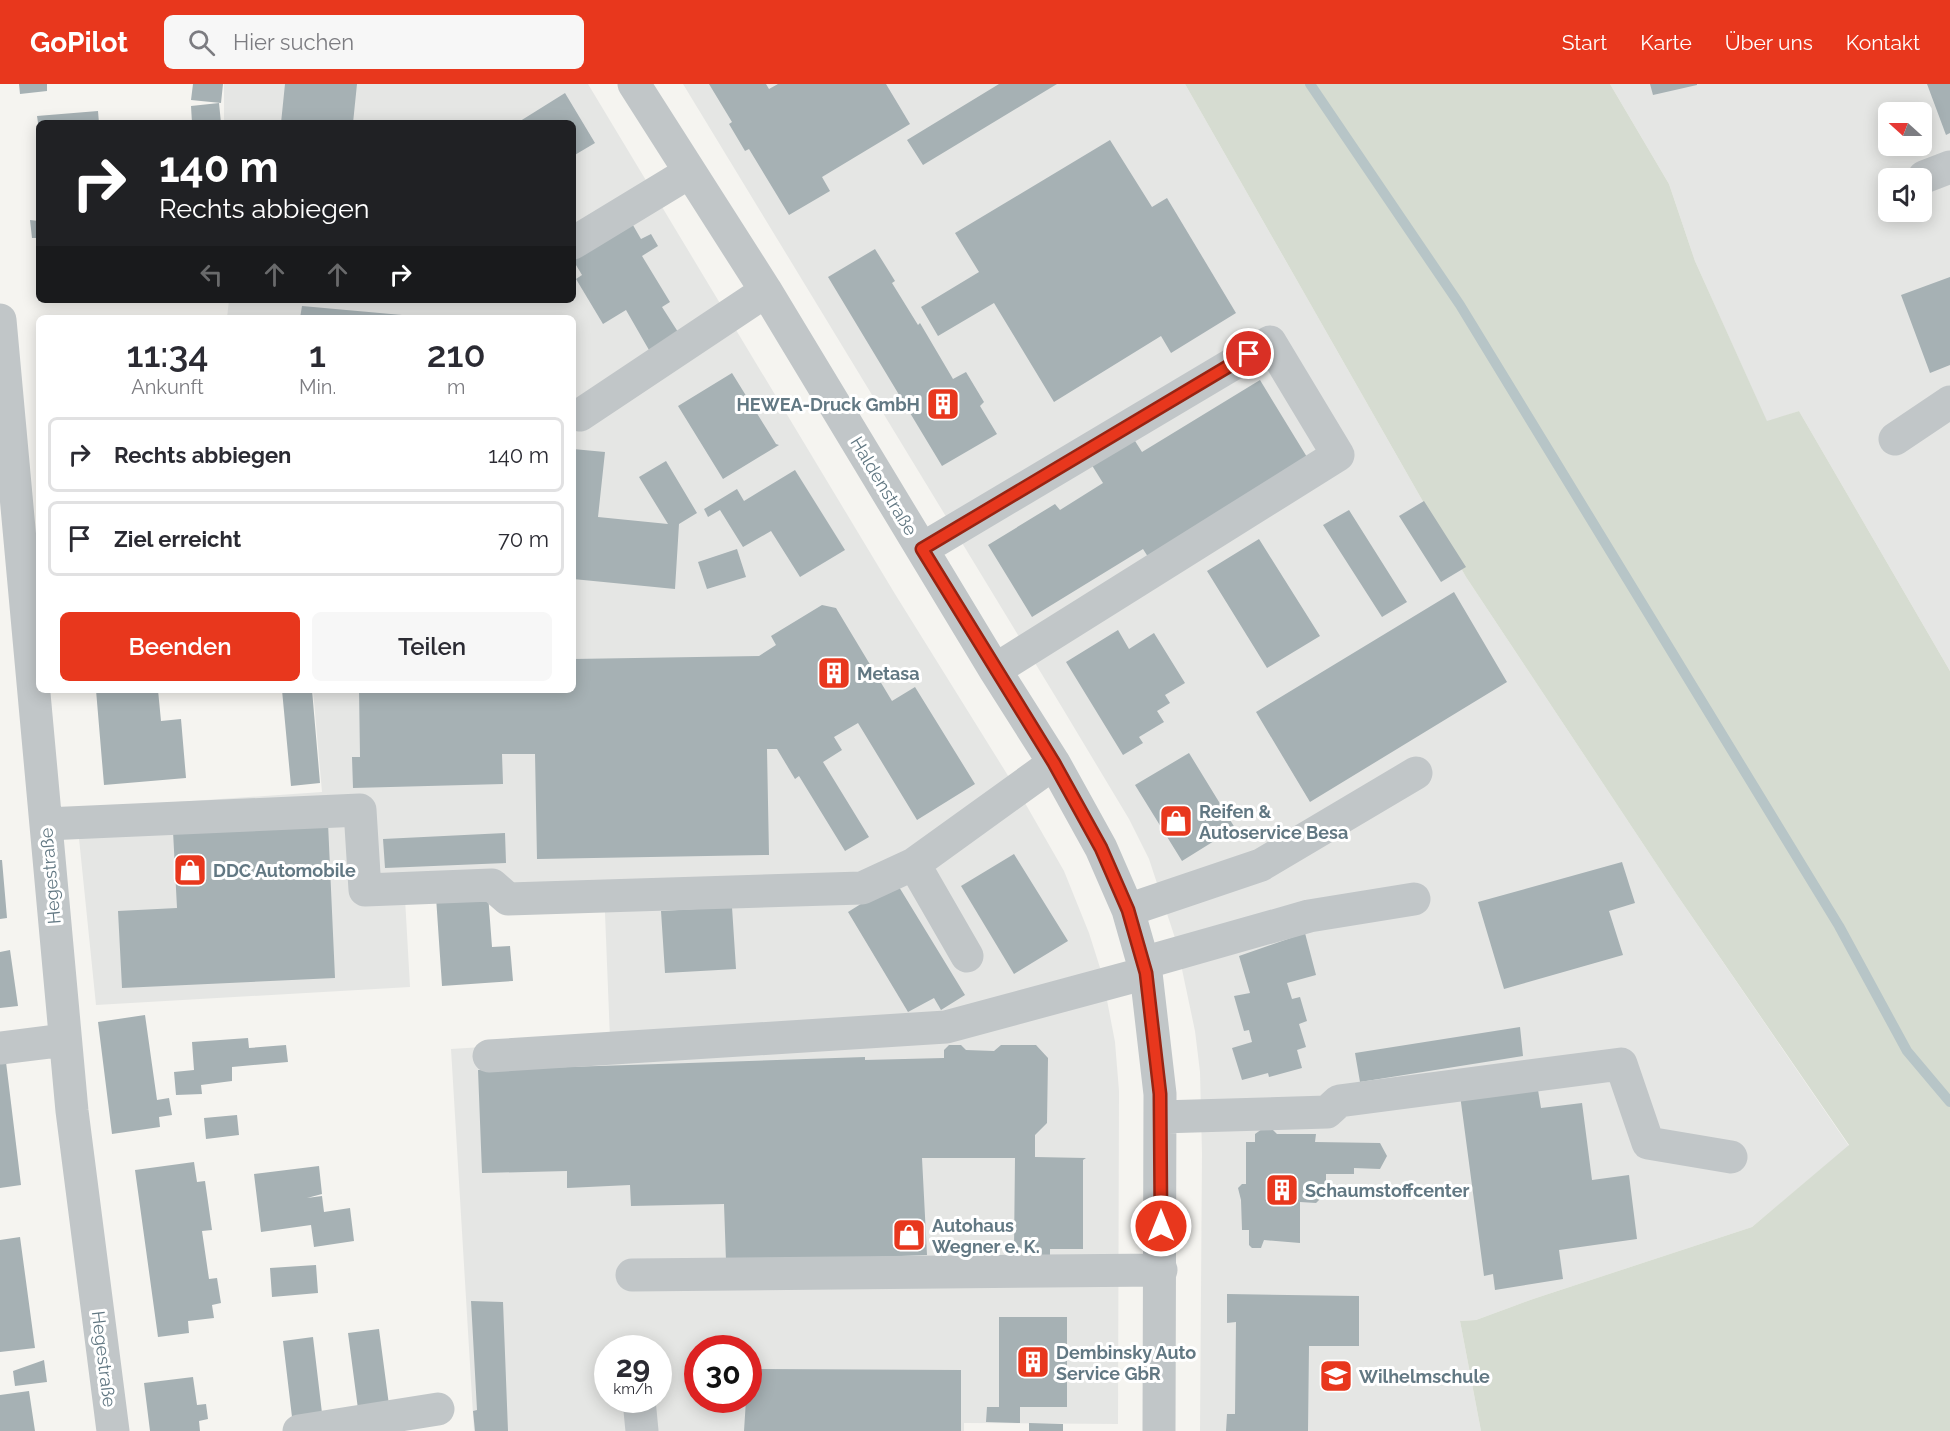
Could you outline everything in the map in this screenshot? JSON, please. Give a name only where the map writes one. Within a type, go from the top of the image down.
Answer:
[{"type":"street","name":"Haldenstraße","points":[[634,84],[766,291],[994,670],[1054,763],[1101,848],[1128,910],[1144,968],[1160,1094],[1159,1431]]},
{"type":"street","points":[[576,241],[690,172]]},
{"type":"street","points":[[580,415],[766,291]]},
{"type":"street","name":"Hegestraße","points":[[0,320],[65,1040],[113,1431]]},
{"type":"street","points":[[922,549],[1270,342],[1338,455],[994,670]]},
{"type":"street","points":[[1895,439],[1950,402]]},
{"type":"street","points":[[45,824],[360,810],[364,890],[492,885],[508,899],[862,888],[914,864],[1054,763]]},
{"type":"street","points":[[1128,910],[1260,866],[1416,773]]},
{"type":"street","points":[[914,864],[967,956]]},
{"type":"street","points":[[489,1056],[946,1027],[1309,916],[1414,899]]},
{"type":"street","points":[[0,1048],[65,1040]]},
{"type":"street","points":[[1160,1117],[1327,1112],[1339,1101],[1621,1064],[1648,1143],[1731,1158]]},
{"type":"street","points":[[632,1275],[1161,1270]]},
{"type":"street","points":[[299,1431],[438,1409]]},
{"type":"street","points":[[640,1413],[642,1431]]},
{"type":"shaded area","points":[[224,84],[588,84],[895,594],[1025,803],[1064,871],[1089,933],[1102,974],[1115,1042],[1119,1091],[1118,1424],[964,1423],[964,1431],[474,1431],[451,1049],[610,1039],[604,888],[405,898],[410,987],[96,1005],[76,809],[322,792],[313,693],[576,693],[576,315],[227,315],[229,303],[576,303],[576,120],[224,120]]},
{"type":"shaded area","points":[[683,84],[1185,84],[1466,577],[1677,895],[1849,1146],[1752,1227],[1476,1320],[1460,1321],[1481,1431],[1200,1431],[1202,1153],[1200,1072],[1195,1031],[1176,941],[1149,859],[1129,819],[1063,709]]},
{"type":"shaded area","points":[[1185,84],[1610,84],[1669,184],[1695,261],[1767,421],[1799,411],[1950,671],[1950,1431],[1481,1431],[1460,1321],[1476,1320],[1752,1227],[1849,1145],[1677,895],[1466,577]]},
{"type":"shaded area","points":[[1610,84],[1950,84],[1950,671],[1799,411],[1767,422],[1695,261],[1669,184]]},
{"type":"building","points":[[19,84],[47,84],[47,91],[20,94]]},
{"type":"building","points":[[193,84],[223,84],[221,103],[191,100]]},
{"type":"building","points":[[285,84],[357,84],[353,120],[281,120]]},
{"type":"building","points":[[709,84],[766,84],[769,89],[778,84],[886,84],[910,124],[822,177],[830,191],[789,215],[749,149],[745,151],[729,124],[732,122]]},
{"type":"building","points":[[999,84],[1057,84],[923,165],[907,140]]},
{"type":"building","points":[[1650,84],[1697,84],[1697,85],[1653,95]]},
{"type":"building","points":[[1927,84],[1950,84],[1950,133],[1946,135]]},
{"type":"building","points":[[565,93],[595,143],[576,154],[576,120],[522,120]]},
{"type":"building","points":[[219,103],[221,120],[192,120],[191,106]]},
{"type":"building","points":[[98,111],[99,120],[38,120],[37,116]]},
{"type":"building","points":[[1110,140],[1152,207],[1167,198],[1236,313],[1171,353],[1161,336],[1054,402],[994,303],[938,336],[921,307],[979,272],[955,233]]},
{"type":"building","points":[[30,220],[36,221],[36,238],[32,238]]},
{"type":"building","points":[[630,220],[641,239],[651,234],[658,246],[642,256],[670,302],[662,307],[678,332],[649,350],[626,310],[603,324],[576,279],[582,275],[576,265],[576,253]]},
{"type":"building","points":[[875,249],[895,281],[892,283],[918,325],[920,323],[953,379],[966,372],[984,402],[980,406],[997,434],[942,466],[828,277]]},
{"type":"building","points":[[1950,277],[1950,365],[1930,373],[1901,295]]},
{"type":"building","points":[[302,306],[402,315],[300,315]]},
{"type":"building","points":[[732,373],[776,444],[779,445],[723,479],[678,406]]},
{"type":"building","points":[[1260,380],[1310,462],[1150,560],[1143,549],[1032,617],[988,545],[1055,504],[1060,510],[1103,483],[1088,459],[1130,433],[1142,452]]},
{"type":"building","points":[[576,449],[605,452],[598,517],[668,524],[639,477],[666,461],[697,513],[679,524],[675,589],[576,579]]},
{"type":"building","points":[[795,470],[845,550],[800,577],[771,531],[743,547],[720,510],[708,517],[704,509],[737,489],[744,501]]},
{"type":"building","points":[[1424,501],[1466,567],[1441,582],[1399,516]]},
{"type":"building","points":[[1349,510],[1407,602],[1382,617],[1323,525]]},
{"type":"building","points":[[1259,539],[1320,636],[1267,668],[1207,571]]},
{"type":"building","points":[[737,549],[746,577],[707,589],[698,562]]},
{"type":"building","points":[[1454,592],[1507,682],[1310,802],[1256,712]]},
{"type":"building","points":[[822,605],[836,608],[892,701],[915,687],[975,784],[917,820],[858,723],[834,737],[842,750],[823,762],[869,837],[845,851],[799,776],[795,779],[777,749],[767,749],[769,855],[537,859],[535,754],[502,754],[503,784],[353,788],[352,757],[360,757],[359,693],[576,693],[576,659],[759,656],[776,645],[771,636]]},
{"type":"building","points":[[1118,630],[1129,649],[1154,633],[1185,683],[1165,695],[1170,703],[1157,711],[1164,722],[1139,737],[1143,743],[1123,755],[1066,662]]},
{"type":"building","points":[[96,693],[158,693],[161,721],[181,719],[186,778],[104,785]]},
{"type":"building","points":[[282,693],[312,693],[320,783],[291,786]]},
{"type":"building","points":[[1189,753],[1235,828],[1182,861],[1135,785]]},
{"type":"building","points":[[328,823],[335,978],[122,988],[118,911],[177,908],[173,831]]},
{"type":"building","points":[[505,833],[506,863],[385,868],[383,839]]},
{"type":"building","points":[[1014,854],[1068,941],[1014,974],[961,886]]},
{"type":"building","points":[[0,860],[2,860],[7,918],[0,919]]},
{"type":"building","points":[[1622,862],[1635,903],[1609,911],[1623,955],[1504,989],[1478,902]]},
{"type":"building","points":[[896,882],[965,995],[941,1010],[934,998],[908,1012],[848,912]]},
{"type":"building","points":[[488,894],[492,947],[510,946],[513,981],[442,986],[436,897]]},
{"type":"building","points":[[732,907],[736,969],[665,973],[661,911]]},
{"type":"building","points":[[1305,933],[1316,975],[1287,983],[1292,999],[1300,997],[1307,1021],[1299,1024],[1306,1047],[1297,1050],[1302,1068],[1269,1077],[1268,1073],[1242,1080],[1232,1048],[1252,1042],[1249,1030],[1244,1031],[1234,996],[1250,993],[1239,956]]},
{"type":"building","points":[[10,950],[18,1006],[0,1008],[0,952]]},
{"type":"building","points":[[145,1015],[157,1100],[169,1098],[172,1115],[159,1117],[160,1127],[112,1134],[98,1022]]},
{"type":"building","points":[[1520,1027],[1523,1056],[1360,1082],[1355,1053]]},
{"type":"building","points":[[248,1038],[249,1048],[286,1045],[288,1062],[232,1067],[232,1081],[201,1085],[202,1094],[176,1095],[174,1072],[194,1070],[192,1042]]},
{"type":"building","points":[[949,1045],[961,1045],[966,1050],[994,1051],[1001,1045],[1036,1045],[1048,1058],[1047,1123],[1035,1135],[1035,1157],[1086,1158],[1083,1160],[1083,1249],[1050,1249],[1050,1255],[1039,1255],[1039,1249],[1014,1249],[1015,1158],[922,1158],[927,1255],[849,1258],[726,1261],[724,1204],[631,1206],[630,1185],[567,1188],[567,1171],[482,1173],[478,1070],[865,1057],[865,1060],[944,1058],[944,1050]]},
{"type":"building","points":[[6,1062],[21,1185],[0,1188],[0,1063]]},
{"type":"building","points":[[1537,1084],[1541,1108],[1582,1103],[1592,1180],[1629,1175],[1637,1239],[1559,1250],[1563,1279],[1495,1290],[1493,1274],[1484,1276],[1460,1095]]},
{"type":"building","points":[[237,1115],[239,1135],[206,1139],[204,1118]]},
{"type":"building","name":"Schaumstoffcenter","points":[[1271,1128],[1277,1134],[1316,1134],[1315,1142],[1380,1143],[1387,1156],[1380,1169],[1354,1168],[1354,1174],[1326,1174],[1326,1193],[1316,1203],[1300,1202],[1300,1243],[1264,1240],[1261,1248],[1252,1248],[1249,1245],[1249,1230],[1242,1230],[1241,1200],[1238,1188],[1246,1184],[1246,1142],[1255,1142],[1255,1134],[1262,1129]]},
{"type":"building","points":[[194,1162],[197,1182],[205,1181],[212,1230],[202,1231],[209,1279],[217,1278],[221,1303],[212,1305],[214,1318],[188,1321],[189,1333],[158,1337],[135,1170]]},
{"type":"building","points":[[319,1166],[322,1194],[307,1198],[322,1196],[324,1212],[350,1208],[354,1241],[314,1247],[311,1225],[261,1232],[254,1174]]},
{"type":"building","points":[[20,1237],[35,1348],[0,1352],[0,1240]]},
{"type":"building","points":[[316,1265],[318,1293],[272,1297],[270,1268]]},
{"type":"building","points":[[1227,1294],[1359,1296],[1359,1346],[1309,1346],[1308,1431],[1226,1431],[1227,1414],[1235,1414],[1236,1322],[1227,1323]]},
{"type":"building","points":[[471,1301],[503,1302],[508,1431],[475,1431],[473,1411],[477,1410]]},
{"type":"building","name":"Dembinsky Auto Service GbR","points":[[999,1317],[1067,1317],[1067,1407],[1020,1407],[1020,1423],[986,1422],[987,1407],[999,1407]]},
{"type":"building","points":[[379,1329],[389,1405],[358,1409],[348,1333]]},
{"type":"building","points":[[313,1337],[322,1413],[292,1417],[283,1341]]},
{"type":"building","points":[[44,1360],[47,1382],[15,1386],[13,1371]]},
{"type":"building","points":[[762,1369],[961,1370],[961,1431],[744,1431],[745,1413],[762,1413]]},
{"type":"building","points":[[193,1377],[197,1405],[206,1404],[208,1419],[199,1421],[200,1431],[150,1431],[144,1383]]},
{"type":"building","points":[[29,1391],[35,1431],[0,1431],[0,1395]]},
{"type":"building","points":[[1029,1423],[1063,1424],[1063,1431],[1029,1431]]},
{"type":"waterway","points":[[1310,84],[1460,305],[1839,926],[1907,1051],[1950,1102]]},
{"type":"place","name":"HEWEA-Druck GmbH","points":[[943,404]]},
{"type":"place","name":"Metasa","points":[[834,673]]},
{"type":"place","name":"Reifen & Autoservice Besa","points":[[1176,821]]},
{"type":"place","name":"DDC Automobile","points":[[190,870]]},
{"type":"place","name":"Schaumstoffcenter","points":[[1282,1190]]},
{"type":"place","name":"Autohaus Wegner e. K.","points":[[909,1235]]},
{"type":"place","name":"Dembinsky Auto Service GbR","points":[[1033,1362]]},
{"type":"place","name":"Wilhelmschule","points":[[1336,1376]]},
{"type":"route","points":[[1161,1226],[1160,1094],[1146,973],[1128,910],[1101,848],[1054,763],[994,670],[922,549],[1249,354]]}]
